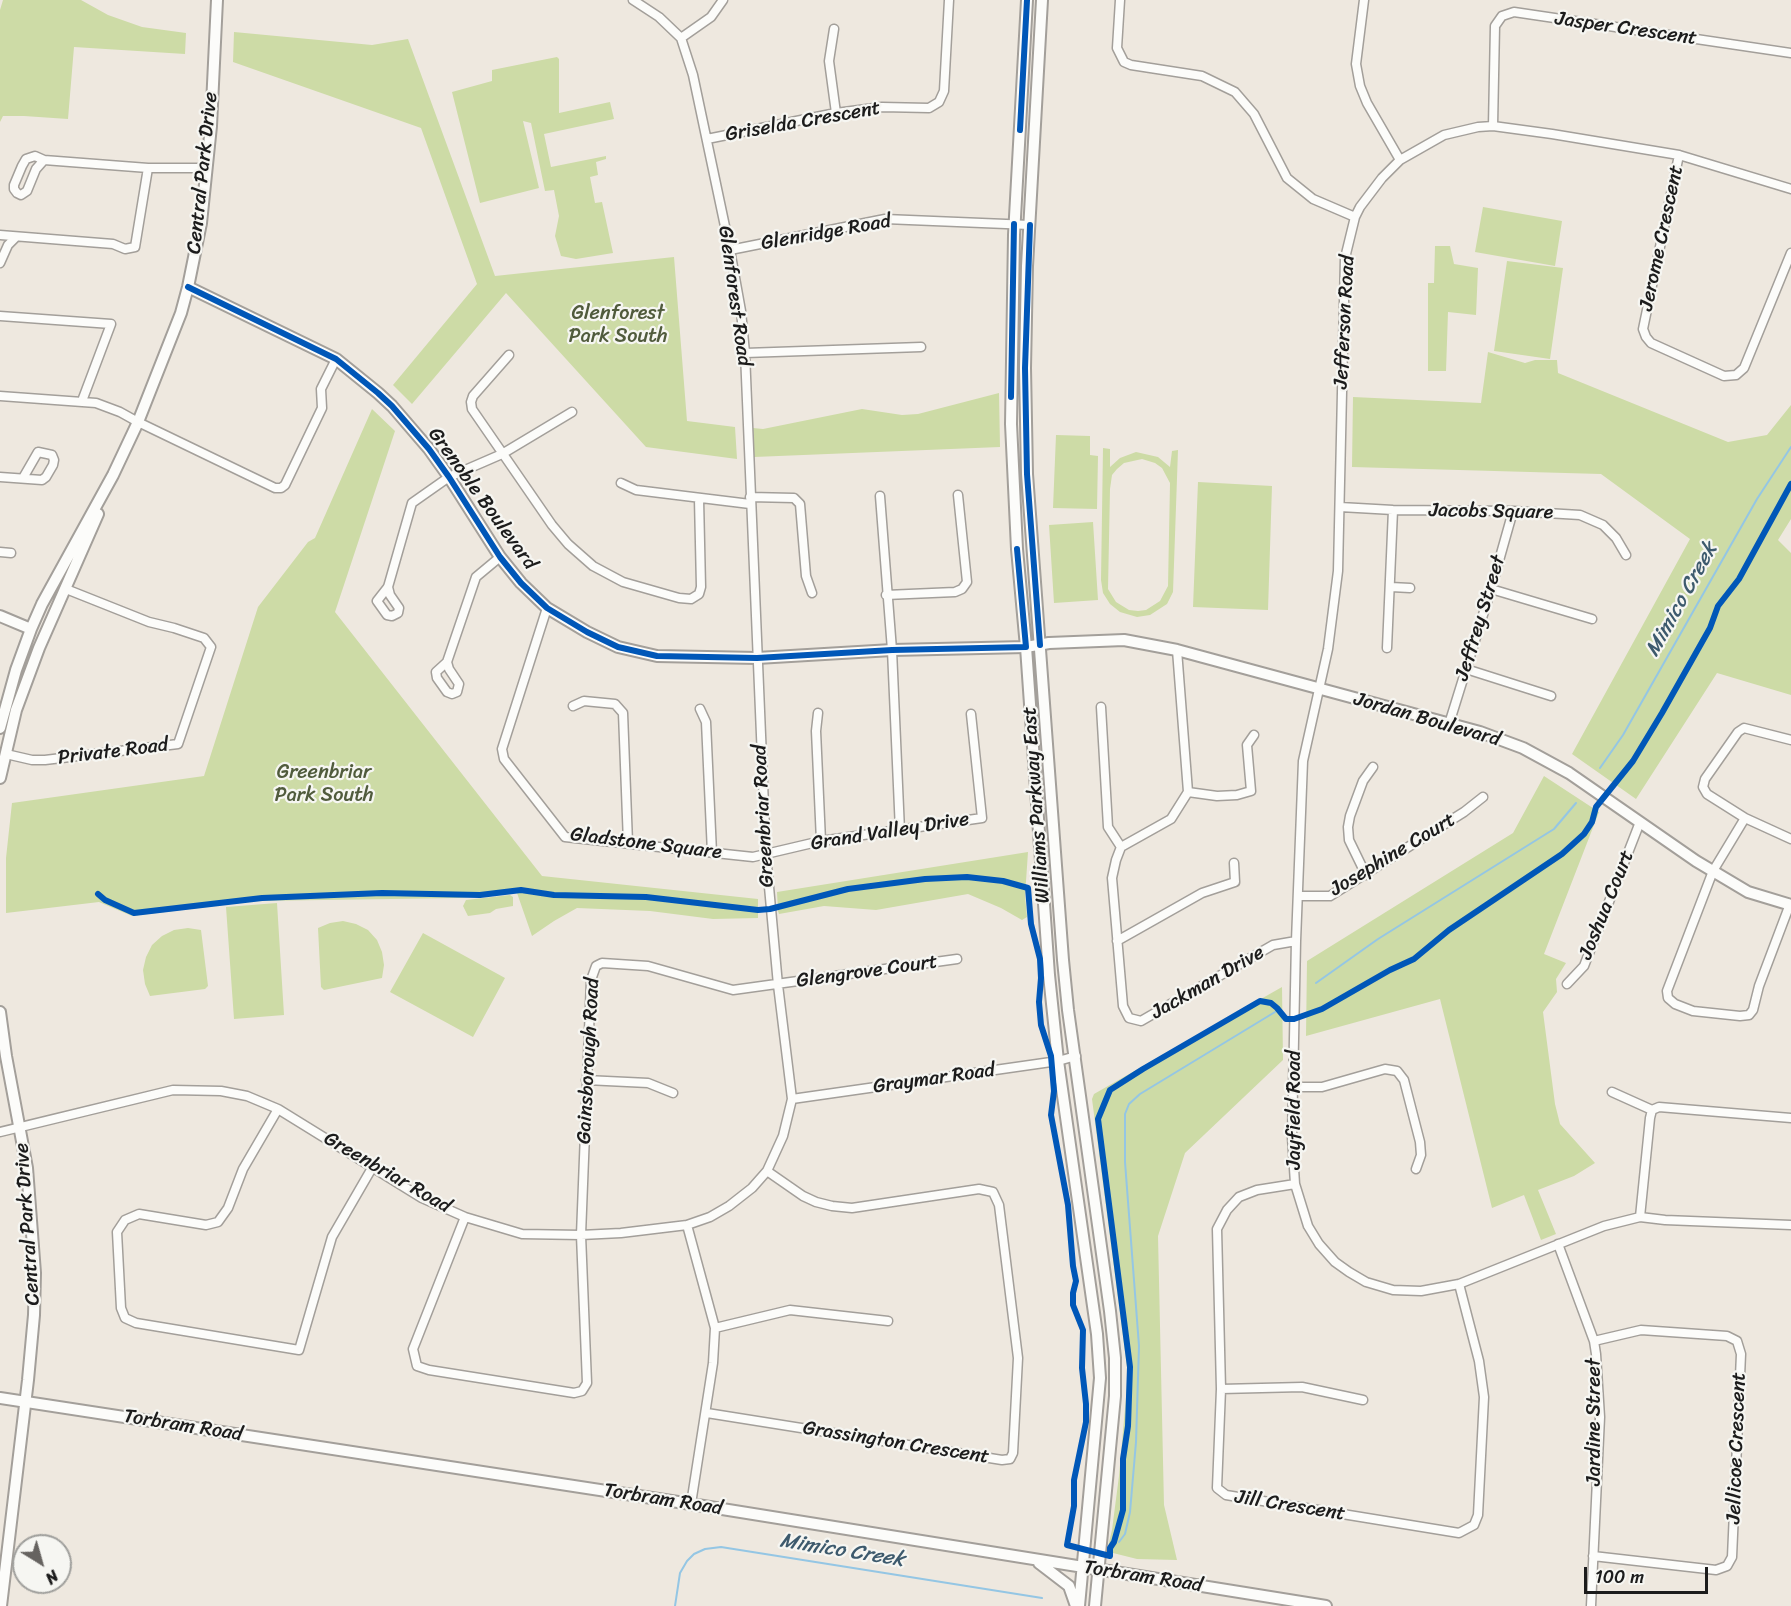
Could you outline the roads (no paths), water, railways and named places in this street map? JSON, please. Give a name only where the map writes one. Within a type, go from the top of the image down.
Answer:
[{"type":"main road","name":"Central Park Drive","points":[[0,777],[16,710],[45,635],[162,365],[188,287],[201,223],[211,126],[217,0]]},
{"type":"main road","name":"Williams Parkway East","points":[[1027,0],[1014,224],[1011,424],[1016,538],[1026,647],[1048,975],[1097,1334],[1100,1378],[1083,1568],[1077,1606]]},
{"type":"main road","name":"Williams Parkway East","points":[[1042,0],[1025,368],[1027,474],[1063,960],[1115,1358],[1115,1396],[1095,1606]]},
{"type":"main road","name":"Grenoble Boulevard","points":[[188,287],[336,359],[392,406],[449,477],[500,557],[521,583],[547,609],[587,632],[618,646],[657,656],[757,658],[892,650],[1026,647]]},
{"type":"main road","name":"Central Park Drive","points":[[0,728],[16,670],[31,628],[113,475]]},
{"type":"main road","points":[[0,616],[31,628]]},
{"type":"main road","name":"Jordan Boulevard","points":[[1026,647],[1124,640],[1177,650],[1495,737],[1548,760],[1748,892],[1791,905]]},
{"type":"main road","name":"Central Park Drive","points":[[0,1012],[27,1168],[35,1273],[34,1315],[1,1606]]},
{"type":"main road","name":"Torbram Road","points":[[0,1398],[691,1504],[1326,1606]]},
{"type":"main road","points":[[1036,1561],[1069,1586],[1077,1606]]},
{"type":"street","name":"Glenforest Road","points":[[633,0],[659,17],[681,38],[693,75],[730,250],[741,311],[745,352],[757,658]]},
{"type":"street","points":[[681,38],[711,17],[723,0]]},
{"type":"street","name":"Griselda Crescent","points":[[707,139],[836,112],[882,107],[929,108],[939,102],[944,91],[949,0]]},
{"type":"street","points":[[1120,0],[1117,48],[1124,62],[1202,76],[1235,92],[1254,114],[1287,178],[1313,199],[1355,217]]},
{"type":"street","points":[[1364,0],[1356,64],[1360,86],[1367,103],[1400,160]]},
{"type":"street","name":"Jasper Crescent","points":[[1493,126],[1496,26],[1502,16],[1514,12],[1791,53]]},
{"type":"street","points":[[834,29],[829,61],[836,112]]},
{"type":"street","name":"Jefferson Road","points":[[1319,690],[1334,614],[1338,571],[1345,258],[1355,217],[1382,178],[1400,160],[1444,135],[1493,126],[1679,155],[1791,189]]},
{"type":"street","name":"Jerome Crescent","points":[[1679,155],[1643,329],[1651,343],[1724,376],[1736,375],[1744,368],[1791,253]]},
{"type":"street","points":[[44,160],[36,169],[27,191],[24,194],[17,193],[14,185],[26,159],[35,156],[44,160],[148,168],[206,168]]},
{"type":"street","points":[[0,235],[113,244],[125,249],[135,247],[148,168]]},
{"type":"street","name":"Glenridge Road","points":[[730,250],[885,219],[1030,225]]},
{"type":"street","points":[[0,263],[8,245],[15,238]]},
{"type":"street","points":[[0,316],[111,324],[82,401]]},
{"type":"street","points":[[745,352],[921,347]]},
{"type":"street","points":[[508,355],[472,396],[472,409],[562,538],[594,566],[623,582],[679,598],[691,599],[699,594],[701,587],[699,499]]},
{"type":"street","points":[[0,396],[96,403],[120,412],[275,488],[281,488],[285,485],[322,408],[321,389],[336,359]]},
{"type":"street","points":[[388,587],[412,503],[449,477],[502,454],[572,412]]},
{"type":"street","points":[[0,477],[23,478]]},
{"type":"street","points":[[621,483],[636,490],[699,499],[794,498],[802,509],[806,576],[812,593]]},
{"type":"street","points":[[886,595],[955,592],[962,589],[967,582],[958,495]]},
{"type":"street","points":[[880,496],[892,650],[900,831]]},
{"type":"street","name":"Jacobs Square","points":[[1340,507],[1580,515],[1592,519],[1610,532],[1626,555]]},
{"type":"street","points":[[1387,648],[1386,628],[1391,587],[1393,510]]},
{"type":"street","name":"Jeffrey Street","points":[[1449,724],[1513,511]]},
{"type":"street","points":[[0,552],[11,554]]},
{"type":"street","points":[[447,662],[476,577],[500,557]]},
{"type":"street","points":[[1391,587],[1410,588]]},
{"type":"street","name":"Private Road","points":[[6,754],[32,760],[45,760],[178,744],[211,646],[204,638],[149,622],[66,589]]},
{"type":"street","points":[[1491,589],[1592,620]]},
{"type":"street","name":"Gladstone Square","points":[[547,609],[502,749],[504,759],[565,837],[753,857],[766,854]]},
{"type":"street","points":[[31,628],[45,635]]},
{"type":"street","points":[[1101,707],[1108,827],[1121,848],[1171,819],[1188,792],[1177,650]]},
{"type":"street","name":"Greenbriar Road","points":[[0,1132],[173,1090],[221,1090],[247,1096],[278,1109],[422,1198],[465,1217],[522,1234],[621,1233],[687,1225],[710,1217],[729,1206],[752,1188],[767,1171],[783,1136],[792,1099],[778,985],[766,854],[757,658]]},
{"type":"street","points":[[1466,669],[1551,696]]},
{"type":"street","name":"Jayfield Road","points":[[1319,690],[1303,761],[1292,1137],[1295,1184],[1308,1226],[1335,1262],[1366,1282],[1393,1290],[1420,1291],[1459,1284],[1604,1226],[1640,1217],[1791,1225]]},
{"type":"street","points":[[573,706],[584,701],[615,704],[623,713],[628,843]]},
{"type":"street","points":[[700,709],[706,722],[712,853]]},
{"type":"street","points":[[818,713],[816,731],[820,841]]},
{"type":"street","name":"Grand Valley Drive","points":[[766,854],[820,841],[982,818],[971,714]]},
{"type":"street","points":[[1791,740],[1744,728],[1738,732],[1705,779],[1703,787],[1707,794],[1744,818],[1791,839]]},
{"type":"street","points":[[1188,792],[1237,795],[1251,791],[1247,745],[1254,735]]},
{"type":"street","points":[[1366,875],[1349,840],[1348,827],[1364,781],[1373,767]]},
{"type":"street","name":"Josephine Court","points":[[1298,896],[1330,896],[1464,812],[1483,797]]},
{"type":"street","points":[[1744,818],[1713,871],[1667,991],[1668,998],[1675,1004],[1693,1011],[1749,1015],[1753,1010],[1759,986],[1791,905]]},
{"type":"street","name":"Joshua Court","points":[[1567,984],[1584,966],[1640,822]]},
{"type":"street","name":"Jackman Drive","points":[[1121,848],[1112,878],[1123,1006],[1129,1018],[1141,1021],[1273,945],[1296,941]]},
{"type":"street","points":[[1118,941],[1202,893],[1235,882],[1234,863]]},
{"type":"street","name":"Glengrove Court","points":[[778,985],[957,959]]},
{"type":"street","name":"Gainsborough Road","points":[[465,1217],[413,1349],[417,1365],[429,1370],[574,1393],[582,1391],[587,1383],[581,1235],[592,972],[602,963],[648,966],[733,990],[778,985]]},
{"type":"street","name":"Graymar Road","points":[[792,1099],[1059,1061],[1076,1056]]},
{"type":"street","points":[[1293,1087],[1322,1087],[1384,1069],[1397,1071],[1404,1080],[1420,1142],[1421,1155],[1416,1170]]},
{"type":"street","points":[[586,1080],[648,1083],[674,1092]]},
{"type":"street","points":[[1612,1092],[1652,1110],[1659,1107],[1791,1118]]},
{"type":"street","points":[[278,1109],[243,1169],[228,1208],[218,1222],[206,1225],[138,1214],[125,1220],[117,1232],[121,1308],[125,1318],[136,1323],[299,1350],[332,1237],[372,1168]]},
{"type":"street","points":[[1640,1217],[1652,1110]]},
{"type":"street","name":"Grassington Crescent","points":[[706,1413],[1002,1460],[1010,1459],[1013,1453],[1018,1358],[999,1205],[993,1192],[979,1189],[852,1208],[816,1202],[803,1196],[767,1171]]},
{"type":"street","name":"Jill Crescent","points":[[1295,1184],[1257,1190],[1239,1197],[1227,1210],[1217,1230],[1221,1389],[1217,1488],[1226,1495],[1459,1533],[1467,1531],[1474,1525],[1478,1515],[1484,1397],[1479,1361],[1459,1284]]},
{"type":"street","points":[[687,1225],[715,1328],[713,1363],[691,1504]]},
{"type":"street","name":"Jardine Street","points":[[1558,1244],[1594,1341],[1600,1417],[1591,1606]]},
{"type":"street","points":[[715,1328],[790,1310],[888,1321]]},
{"type":"street","name":"Jellicoe Crescent","points":[[1593,1556],[1716,1570],[1727,1566],[1732,1557],[1741,1354],[1737,1341],[1727,1336],[1641,1330],[1594,1341]]},
{"type":"street","points":[[1221,1389],[1302,1387],[1363,1400]]},
{"type":"waterway","name":"Mimico Creek","points":[[1600,768],[1623,735],[1757,499],[1791,447]]},
{"type":"waterway","name":"Mimico Creek","points":[[1316,983],[1378,939],[1554,829],[1576,803]]},
{"type":"waterway","name":"Mimico Creek","points":[[1119,1542],[1125,1534],[1130,1512],[1136,1442],[1139,1346],[1125,1162],[1125,1114],[1129,1104],[1140,1094],[1275,1012]]},
{"type":"waterway","name":"Mimico Creek","points":[[675,1606],[680,1573],[687,1561],[694,1554],[705,1549],[721,1547],[1042,1598]]},
{"type":"park label","name":"Glenforest Park South","points":[[618,326]]},
{"type":"park label","name":"Greenbriar Park South","points":[[324,784]]}]
